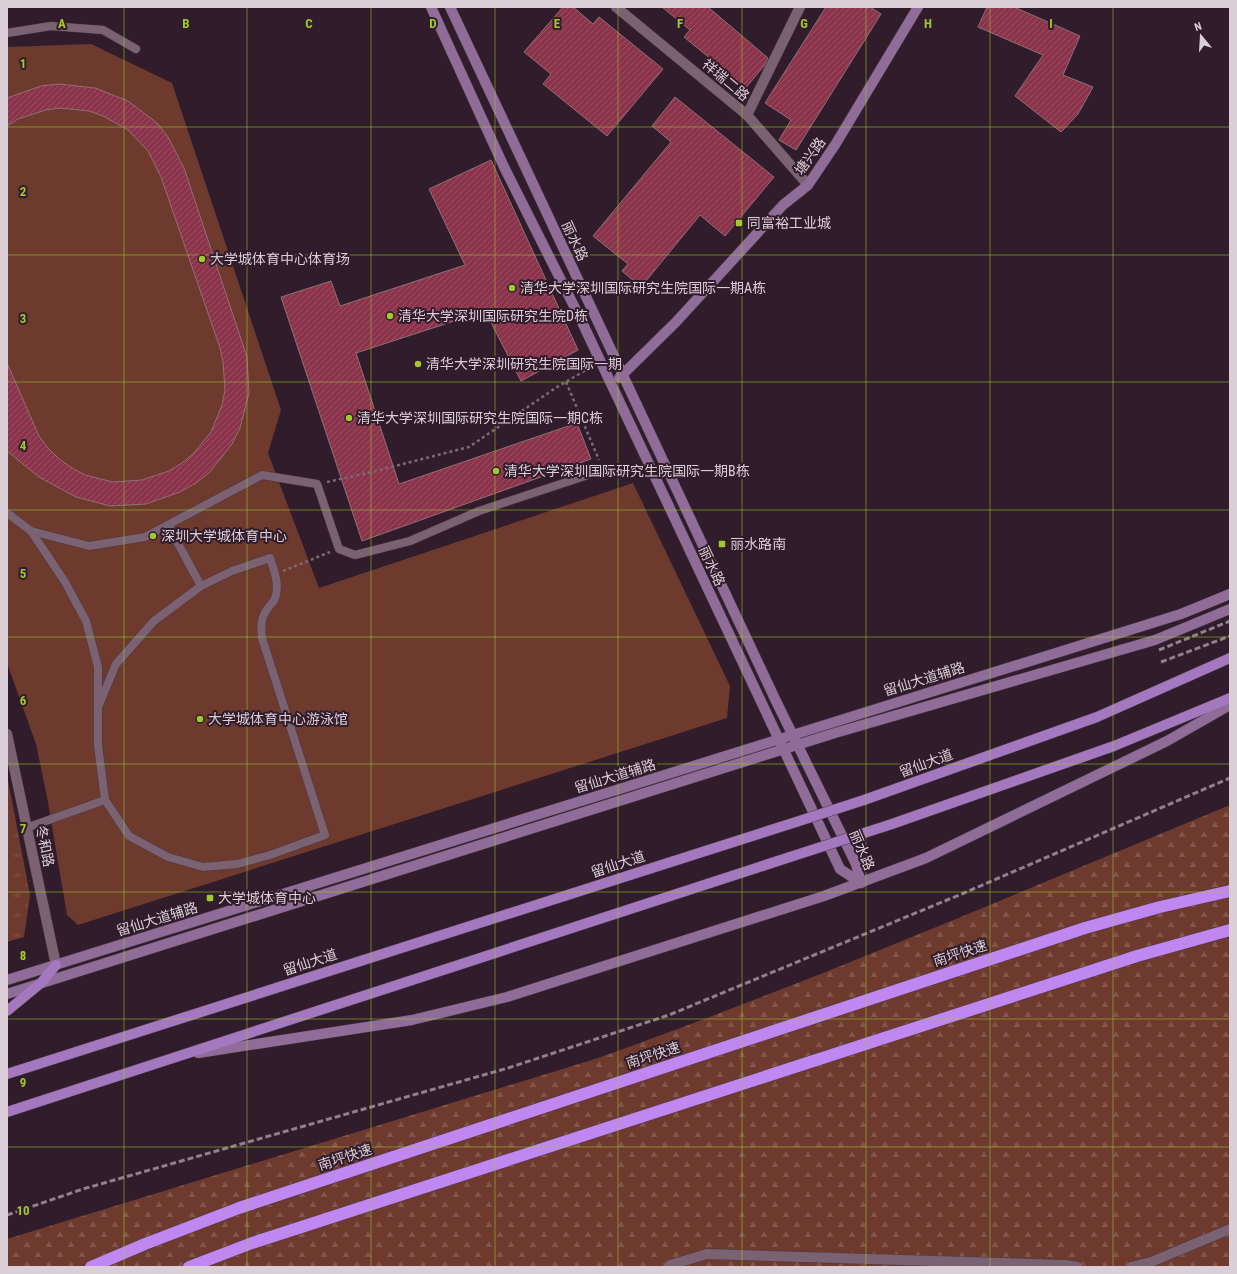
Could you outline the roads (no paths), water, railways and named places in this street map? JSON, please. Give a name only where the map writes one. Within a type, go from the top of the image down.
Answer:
[{"type":"highway","name":"南坪快速","points":[[92,1267],[145,1244],[239,1208],[1077,930],[1160,907],[1230,891]]},
{"type":"highway","points":[[189,1267],[282,1233],[1129,958],[1230,930]]},
{"type":"main road","name":"丽水路","points":[[431,7],[504,167],[611,384],[840,869],[861,883]]},
{"type":"main road","name":"丽水路","points":[[450,7],[792,735],[856,864],[861,883]]},
{"type":"main road","name":"塘兴路","points":[[611,384],[676,322],[783,205],[808,185],[836,142],[918,7]]},
{"type":"main road","name":"留仙大道辅路","points":[[7,980],[1181,614],[1230,594]]},
{"type":"main road","name":"留仙大道辅路","points":[[7,994],[798,745],[1155,640],[1230,609]]},
{"type":"main road","name":"留仙大道","points":[[7,1074],[864,800],[1097,717],[1230,658]]},
{"type":"main road","points":[[7,1112],[892,824],[1114,746],[1230,698]]},
{"type":"main road","points":[[157,1062],[237,1046],[412,1020],[470,1007],[522,993],[861,883],[898,870],[952,846],[1167,741],[1230,705]]},
{"type":"main road","points":[[7,1011],[41,983],[56,965]]},
{"type":"street","name":"祥瑞二路","points":[[616,7],[747,116],[808,185]]},
{"type":"street","points":[[747,116],[800,7]]},
{"type":"street","name":"冬和路","points":[[7,734],[56,965]]},
{"type":"street","points":[[1131,1267],[1152,1262],[1230,1229]]},
{"type":"street","points":[[668,1267],[707,1254],[1065,1265],[1078,1267]]},
{"type":"lane","points":[[7,32],[51,26],[103,30],[136,49]]},
{"type":"lane","points":[[31,531],[89,546],[145,537],[262,475],[317,484],[339,548],[355,555],[410,541],[479,511],[603,470]]},
{"type":"lane","points":[[7,513],[31,531],[65,582],[86,621],[98,667],[98,745],[105,800],[129,836],[168,858],[203,867],[244,862],[270,855],[325,835],[262,638],[260,623],[266,611],[275,599],[277,588],[270,558],[232,571],[201,586],[154,621],[116,664],[99,705]]},
{"type":"lane","points":[[168,525],[201,586]]},
{"type":"lane","points":[[26,828],[105,800]]},
{"type":"railway","points":[[1159,650],[1230,621]]},
{"type":"railway","points":[[1161,662],[1230,636]]},
{"type":"railway","points":[[7,1215],[83,1189],[508,1068],[669,1015],[964,893],[1230,778]]},
{"type":"place","name":"同富裕工业城","points":[[739,223]]},
{"type":"place","name":"大学城体育中心体育场","points":[[202,259]]},
{"type":"place","name":"清华大学深圳国际研究生院国际一期A栋","points":[[512,288]]},
{"type":"place","name":"清华大学深圳国际研究生院D栋","points":[[390,316]]},
{"type":"place","name":"清华大学深圳研究生院国际一期","points":[[418,364]]},
{"type":"place","name":"清华大学深圳国际研究生院国际一期C栋","points":[[349,418]]},
{"type":"place","name":"清华大学深圳国际研究生院国际一期B栋","points":[[496,471]]},
{"type":"place","name":"深圳大学城体育中心","points":[[153,536]]},
{"type":"place","name":"丽水路南","points":[[722,544]]},
{"type":"place","name":"大学城体育中心游泳馆","points":[[200,719]]},
{"type":"place","name":"大学城体育中心","points":[[210,898]]}]
